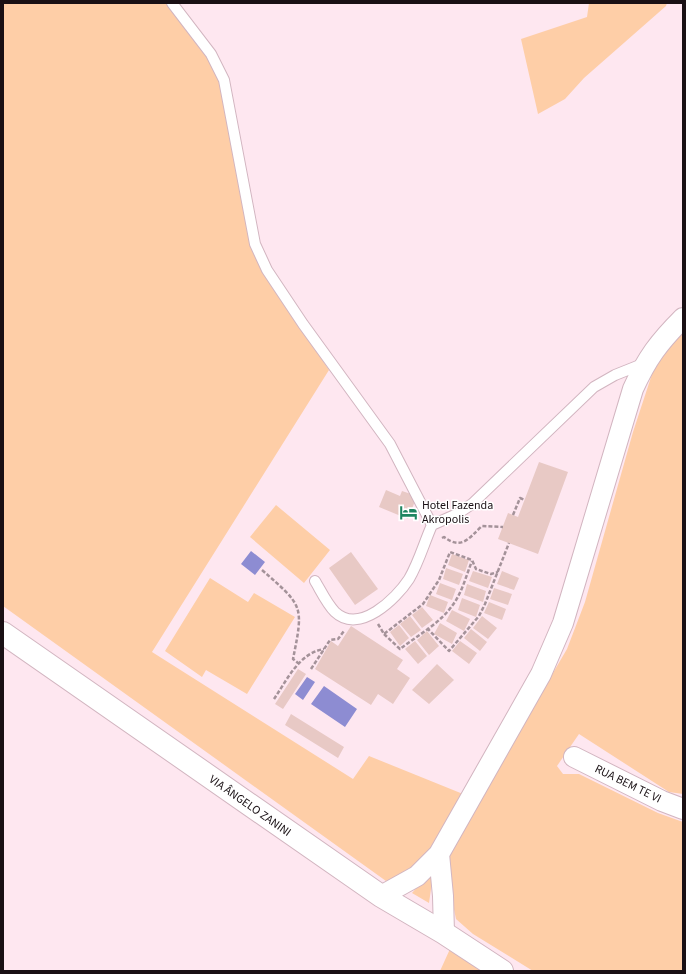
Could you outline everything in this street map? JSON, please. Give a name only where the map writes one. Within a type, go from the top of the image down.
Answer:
[{"type":"street","points":[[381,896],[417,876],[439,854],[541,674],[563,623],[633,389],[644,363],[663,339],[683,318]]},
{"type":"street","name":"VIA ÂNGELO ZANINI","points":[[3,633],[381,896],[444,933],[502,971]]},
{"type":"street","name":"RUA BEM TE VI","points":[[574,757],[662,801],[683,809]]},
{"type":"street","points":[[439,854],[443,896],[444,933]]},
{"type":"lane","points":[[172,3],[211,54],[224,80],[255,244],[267,270],[303,324],[390,444],[432,525]]},
{"type":"lane","points":[[315,582],[332,609],[349,620],[360,619],[374,614],[396,594],[409,579],[432,525],[457,514],[472,504],[594,387],[616,375],[644,363]]},
{"type":"path","points":[[513,516],[520,498],[525,500]]},
{"type":"path","points":[[444,537],[456,544],[463,543],[482,526],[503,527]]},
{"type":"path","points":[[427,628],[449,652],[479,616],[509,543]]},
{"type":"path","points":[[384,634],[423,604],[439,580],[450,552],[472,560],[476,569],[491,574],[498,572]]},
{"type":"path","points":[[377,618],[379,627],[384,634],[400,649],[445,614],[453,605],[462,589],[472,560]]},
{"type":"path","points":[[262,570],[292,596],[297,606],[300,629],[293,659],[298,663]]},
{"type":"path","points":[[311,669],[330,640],[338,639],[347,626]]},
{"type":"path","points":[[274,699],[298,663],[309,653],[324,649]]},
{"type":"shaded area","points":[[3,3],[167,3],[209,56],[221,80],[265,273],[329,370],[152,652],[353,779],[369,756],[463,794],[430,850],[410,872],[386,881],[3,606]]},
{"type":"shaded area","points":[[589,3],[667,3],[666,6],[584,78],[565,99],[538,114],[521,39],[587,17]]},
{"type":"shaded area","points":[[683,331],[683,794],[669,792],[579,734],[557,766],[563,774],[579,774],[658,813],[683,822],[683,971],[533,971],[473,934],[456,919],[447,876],[447,854],[567,649],[585,602],[633,432],[653,371],[672,342]]},
{"type":"shaded area","points":[[276,505],[330,550],[304,583],[250,537]]},
{"type":"shaded area","points":[[210,578],[248,602],[254,593],[295,617],[247,694],[206,670],[202,677],[165,651]]},
{"type":"shaded area","points":[[434,868],[429,903],[412,893]]},
{"type":"shaded area","points":[[450,949],[485,971],[440,971]]},
{"type":"water","points":[[251,551],[265,562],[255,575],[241,564]]},
{"type":"water","points":[[307,677],[315,682],[303,700],[295,694]]},
{"type":"water","points":[[324,686],[357,709],[345,727],[311,704]]},
{"type":"building","points":[[539,462],[568,472],[538,554],[498,539],[508,513],[518,517]]},
{"type":"building","points":[[386,490],[400,496],[402,491],[417,496],[408,519],[379,507]]},
{"type":"building","points":[[351,552],[378,589],[355,605],[329,568]]},
{"type":"building","points":[[452,554],[469,560],[465,572],[448,565]]},
{"type":"building","points":[[446,568],[463,574],[459,585],[443,579]]},
{"type":"building","points":[[473,571],[492,577],[488,588],[469,581]]},
{"type":"building","points":[[502,571],[519,578],[514,590],[497,584]]},
{"type":"building","points":[[440,583],[456,589],[452,600],[436,594]]},
{"type":"building","points":[[467,584],[486,591],[483,602],[464,595]]},
{"type":"building","points":[[494,588],[512,594],[508,605],[490,599]]},
{"type":"building","points":[[430,595],[448,602],[444,613],[426,606]]},
{"type":"building","points":[[462,598],[480,605],[476,617],[458,610]]},
{"type":"building","points":[[489,602],[506,609],[502,620],[484,613]]},
{"type":"building","points":[[422,607],[433,620],[422,628],[412,615]]},
{"type":"building","points":[[452,610],[470,619],[464,631],[446,621]]},
{"type":"building","points":[[410,616],[421,630],[411,637],[400,624]]},
{"type":"building","points":[[482,616],[497,628],[488,639],[473,628]]},
{"type":"building","points":[[440,623],[457,633],[452,644],[434,634]]},
{"type":"building","points":[[399,625],[409,638],[400,646],[390,632]]},
{"type":"building","points":[[351,626],[403,660],[397,669],[410,678],[393,704],[378,694],[371,705],[315,669],[331,641],[338,646]]},
{"type":"building","points":[[471,629],[487,642],[480,651],[464,638]]},
{"type":"building","points":[[427,631],[439,646],[429,655],[417,640]]},
{"type":"building","points":[[415,641],[427,656],[418,664],[405,649]]},
{"type":"building","points":[[460,641],[477,653],[469,664],[452,651]]},
{"type":"building","points":[[437,664],[454,680],[429,704],[412,690]]},
{"type":"building","points":[[298,669],[306,674],[283,709],[275,704]]},
{"type":"building","points":[[291,714],[344,747],[338,758],[285,725]]},
{"type":"place","name":"Hotel Fazenda Akropolis","points":[[409,512]]}]
